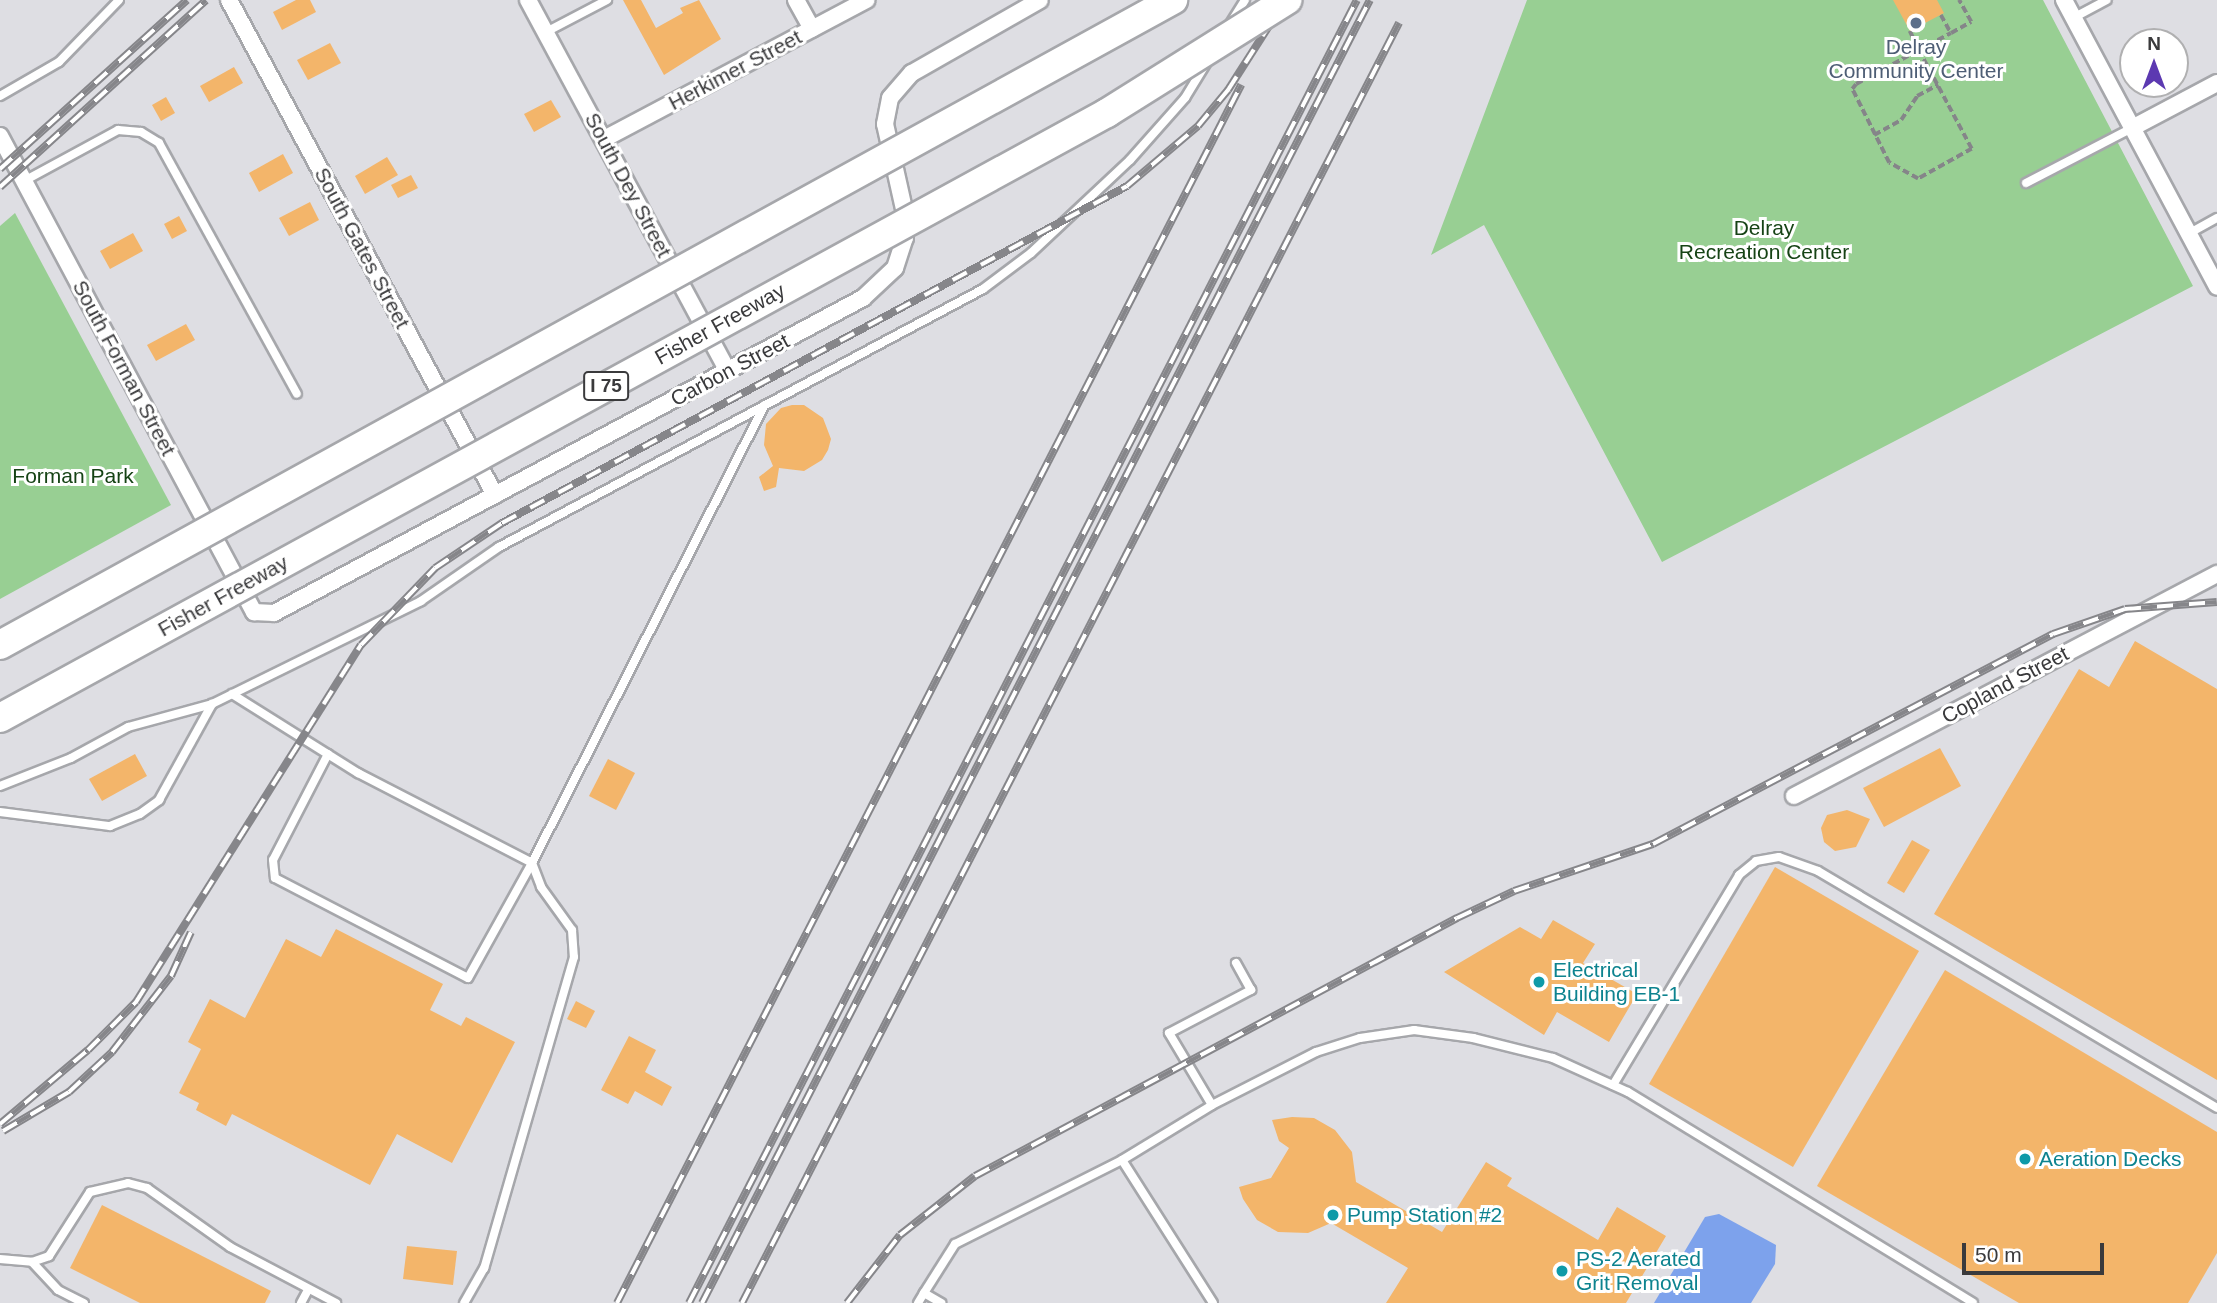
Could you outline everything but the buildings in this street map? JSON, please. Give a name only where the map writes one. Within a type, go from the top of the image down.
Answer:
[{"type":"highway","points":[[0,645],[1173,0]]},
{"type":"highway","name":"Fisher Freeway","points":[[0,718],[1107,113],[1287,0]]},
{"type":"street","name":"South Gates Street","points":[[229,0],[495,495]]},
{"type":"street","name":"South Dey Street","points":[[528,0],[728,371]]},
{"type":"street","points":[[796,0],[812,29]]},
{"type":"street","name":"Herkimer Street","points":[[604,139],[867,0]]},
{"type":"street","name":"Carbon Street","points":[[247,600],[254,612],[274,612],[863,298],[895,268],[905,238],[904,209],[885,124],[890,98],[912,74],[1040,0]]},
{"type":"street","points":[[2064,0],[2217,286]]},
{"type":"street","points":[[2132,128],[2217,83]]},
{"type":"street","name":"South Forman Street","points":[[0,136],[247,600]]},
{"type":"street","name":"Copland Street","points":[[1794,796],[2217,574]]},
{"type":"lane","points":[[0,96],[59,62],[119,0]]},
{"type":"lane","points":[[545,32],[607,0]]},
{"type":"lane","points":[[0,786],[71,758],[128,727],[212,704],[421,601],[499,547],[983,289],[1031,253],[1130,160],[1185,98],[1245,0]]},
{"type":"lane","points":[[2073,18],[2106,0]]},
{"type":"lane","points":[[2026,183],[2132,128]]},
{"type":"lane","points":[[24,181],[118,130],[141,132],[159,143],[298,394]]},
{"type":"lane","points":[[2188,234],[2217,218]]},
{"type":"lane","points":[[328,754],[273,860],[275,878],[468,978],[532,863],[764,406]]},
{"type":"lane","points":[[232,694],[328,754],[532,863],[541,887],[572,930],[574,957],[484,1268],[464,1303]]},
{"type":"lane","points":[[0,812],[110,826],[140,814],[159,800],[212,704]]},
{"type":"lane","points":[[1613,1085],[1739,875],[1756,861],[1779,857],[1818,871],[2217,1108]]},
{"type":"lane","points":[[1212,1105],[1169,1033],[1251,990],[1236,963]]},
{"type":"lane","points":[[918,1303],[955,1244],[1122,1160],[1212,1105],[1316,1052],[1360,1038],[1414,1030],[1474,1038],[1553,1058],[1613,1085],[1973,1303]]},
{"type":"lane","points":[[1122,1160],[1213,1303]]},
{"type":"lane","points":[[0,1259],[32,1262],[49,1256],[90,1192],[128,1183],[147,1188],[230,1247],[336,1303]]},
{"type":"lane","points":[[32,1262],[58,1290],[84,1303]]},
{"type":"lane","points":[[301,1303],[309,1290]]},
{"type":"lane","points":[[924,1293],[942,1303]]},
{"type":"path","points":[[1910,32],[1919,50],[1972,149],[1918,179],[1889,163],[1852,89],[1919,50],[1971,22],[1959,0]]},
{"type":"path","points":[[1941,15],[1951,33]]},
{"type":"path","points":[[1874,135],[1901,120],[1917,96],[1938,85]]},
{"type":"green space","name":"Delray Recreation Center","points":[[1527,0],[2043,0],[2193,286],[1662,562],[1484,225],[1431,255]]},
{"type":"green space","name":"Forman Park","points":[[15,213],[171,505],[0,599],[0,226]]},
{"type":"water","points":[[1719,1214],[1776,1245],[1775,1264],[1751,1303],[1654,1303],[1705,1217]]},
{"type":"railway","points":[[0,169],[187,0]]},
{"type":"railway","points":[[0,187],[206,0]]},
{"type":"railway","points":[[689,1303],[1357,0]]},
{"type":"railway","points":[[702,1303],[1370,0]]},
{"type":"railway","points":[[0,1124],[88,1050],[136,1002],[361,645],[435,568],[502,523],[1127,186],[1198,126],[1228,90],[1283,4]]},
{"type":"railway","points":[[742,1303],[1399,23]]},
{"type":"railway","points":[[617,1303],[1241,85]]},
{"type":"railway","points":[[847,1303],[900,1235],[975,1176],[1457,918],[1514,891],[1653,844],[2053,634],[2125,609],[2217,602]]},
{"type":"railway","points":[[3,1131],[69,1092],[112,1052],[171,976],[191,932]]},
{"type":"place","name":"Delray Community Center","points":[[1916,23]]},
{"type":"place","name":"Electrical Building EB-1","points":[[1539,982]]},
{"type":"place","name":"Aeration Decks","points":[[2025,1159]]},
{"type":"place","name":"Pump Station #2","points":[[1333,1215]]},
{"type":"place","name":"PS-2 Aerated Grit Removal","points":[[1562,1271]]}]
